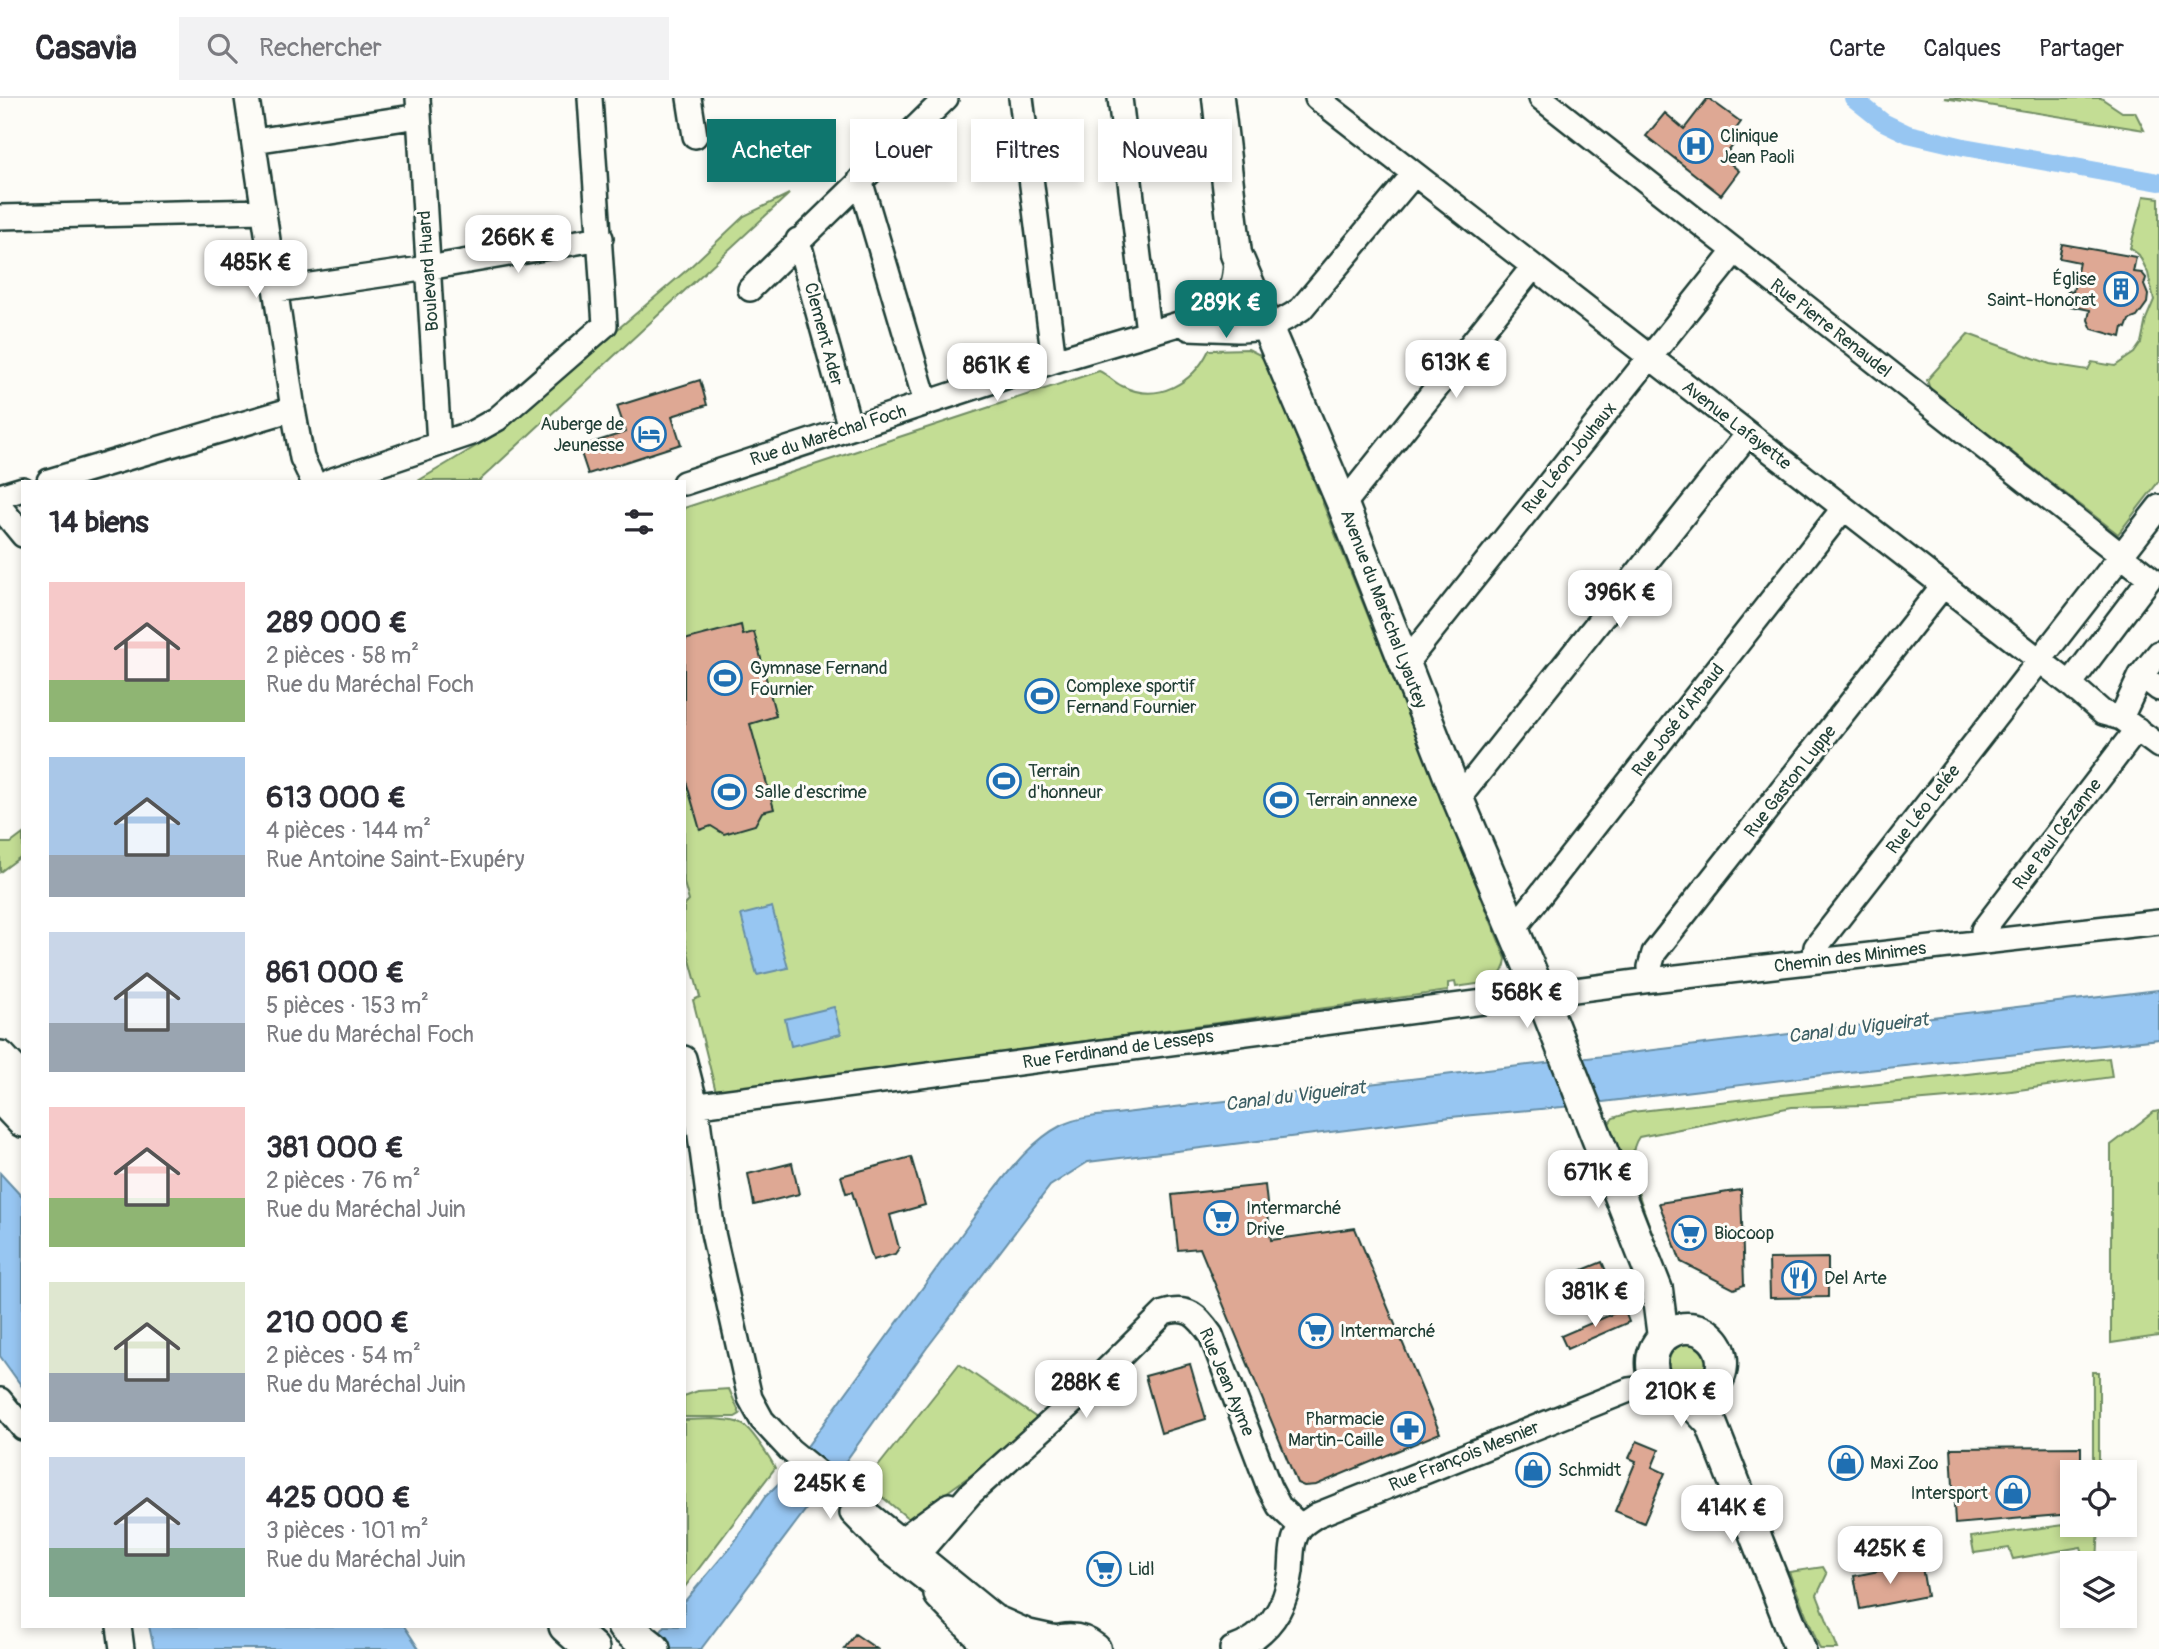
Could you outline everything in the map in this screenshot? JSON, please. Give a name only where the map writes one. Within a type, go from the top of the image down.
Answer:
[{"type":"highway","points":[[0,1058],[21,1081]]},
{"type":"highway","points":[[0,1096],[21,1118]]},
{"type":"highway","points":[[941,1594],[981,1635],[986,1649]]},
{"type":"highway","points":[[559,1628],[581,1649]]},
{"type":"highway","points":[[568,1628],[593,1649]]},
{"type":"main road","name":"Avenue du Maréchal Lyautey","points":[[1218,98],[1237,254],[1343,505],[1458,799],[1541,995],[1676,1332]]},
{"type":"main road","points":[[1711,1423],[1714,1387],[1723,1365],[1720,1350],[1704,1332],[1676,1332],[1654,1351],[1656,1377],[1676,1397],[1701,1396],[1714,1387]]},
{"type":"main road","points":[[1686,1398],[1711,1423],[1800,1649]]},
{"type":"main road","points":[[1053,1644],[1085,1642],[1095,1649]]},
{"type":"street","points":[[247,98],[293,409],[302,458],[313,480]]},
{"type":"street","points":[[333,480],[461,439],[498,419],[605,325],[590,98]]},
{"type":"street","points":[[689,98],[695,136]]},
{"type":"street","points":[[924,119],[946,98]]},
{"type":"street","points":[[1021,98],[1054,361]]},
{"type":"street","points":[[1119,98],[1148,332]]},
{"type":"street","name":"Avenue Lafayette","points":[[1317,98],[2070,684],[2103,713],[2129,723],[2159,746]]},
{"type":"street","name":"Rue Pierre Renaudel","points":[[1541,98],[2150,578],[2070,684]]},
{"type":"street","points":[[254,141],[419,107]]},
{"type":"street","name":"Boulevard Huard","points":[[419,107],[439,444]]},
{"type":"street","name":"Rue du Maréchal Foch","points":[[686,482],[1148,332],[1261,313],[1285,321],[1301,309],[1414,174]]},
{"type":"street","points":[[750,289],[858,182]]},
{"type":"street","points":[[861,182],[926,403]]},
{"type":"street","points":[[0,217],[264,211]]},
{"type":"street","points":[[276,290],[428,268],[601,238]]},
{"type":"street","name":"Clement Ader","points":[[798,240],[850,428]]},
{"type":"street","name":"Rue Léon Jouhaux","points":[[1405,664],[1734,252]]},
{"type":"street","name":"Rue du Maréchal Foch","points":[[1177,326],[1220,301],[1235,285],[1237,254]]},
{"type":"street","points":[[1343,505],[1533,267]]},
{"type":"street","points":[[52,480],[293,409]]},
{"type":"street","points":[[1458,799],[1748,434]]},
{"type":"street","points":[[386,480],[395,468],[439,444]]},
{"type":"street","points":[[0,496],[21,490]]},
{"type":"street","points":[[0,507],[21,533]]},
{"type":"street","name":"Rue Léo Lelée","points":[[1814,961],[1816,947],[2159,507]]},
{"type":"street","name":"Rue José d'Arbaud","points":[[1513,930],[1843,509]]},
{"type":"street","name":"Rue Gaston Luppe","points":[[1651,980],[1650,967],[1654,953],[1942,587]]},
{"type":"street","name":"Rue Paul Cézanne","points":[[1984,941],[1983,930],[2129,723],[2150,682],[2159,653]]},
{"type":"street","name":"Chemin des Minimes","points":[[1541,995],[2159,922]]},
{"type":"street","name":"Rue Ferdinand de Lesseps","points":[[690,1106],[1541,995]]},
{"type":"street","points":[[686,1074],[713,1233],[750,1398],[762,1420],[790,1450],[987,1610],[1053,1644]]},
{"type":"street","name":"Rue Jean Ayme","points":[[911,1546],[928,1519],[970,1494],[1083,1393],[1164,1313],[1186,1310],[1199,1317],[1211,1335],[1269,1487],[1279,1506],[1300,1526]]},
{"type":"street","name":"Rue François Mesnier","points":[[1300,1526],[1317,1515],[1656,1377]]},
{"type":"street","points":[[0,1400],[21,1426]]},
{"type":"street","points":[[839,1489],[850,1511],[875,1539],[941,1594],[966,1608],[1021,1649]]},
{"type":"street","points":[[1232,1649],[1248,1643],[1268,1628],[1281,1608],[1290,1574],[1293,1540],[1300,1526]]},
{"type":"street","points":[[119,1628],[122,1649]]},
{"type":"green space","points":[[1944,98],[2101,98],[2122,112],[2135,112],[2144,130]]},
{"type":"green space","points":[[789,194],[480,480],[420,480],[488,439],[509,422],[688,269],[744,216]]},
{"type":"green space","points":[[2144,196],[2159,198],[2159,481],[2118,534],[1930,389],[1927,380],[1968,334],[2050,364],[2088,370],[2092,362],[2115,366],[2134,353],[2141,343],[2146,319],[2154,300],[2148,273],[2139,255],[2130,248]]},
{"type":"green space","name":"Complexe sportif Fernand Fournier","points":[[1248,349],[1260,355],[1266,362],[1506,959],[1504,968],[1495,979],[1488,982],[1456,987],[1455,982],[1448,983],[1448,991],[716,1092],[693,1000],[700,997],[686,945],[686,904],[689,901],[686,890],[686,507],[1099,371],[1135,391],[1161,391],[1184,381],[1194,372],[1209,350]]},
{"type":"green space","points":[[21,836],[21,856],[0,872],[0,843],[11,843]]},
{"type":"green space","points":[[2109,1058],[2112,1077],[1983,1095],[1865,1105],[1792,1107],[1639,1137],[1634,1148],[1634,1175],[1657,1246],[1655,1248],[1608,1125],[1613,1118],[1632,1112]]},
{"type":"green space","points":[[2159,1111],[2159,1336],[2111,1343],[2111,1145]]},
{"type":"green space","points":[[1688,1337],[1706,1344],[1713,1362],[1706,1380],[1688,1387],[1670,1380],[1663,1362],[1670,1344]]},
{"type":"green space","points":[[959,1364],[1037,1418],[974,1473],[909,1519],[865,1483]]},
{"type":"green space","points":[[2093,1372],[2099,1372],[2099,1460],[2093,1460]]},
{"type":"green space","points":[[729,1389],[740,1414],[735,1417],[686,1417],[686,1395],[698,1391]]},
{"type":"green space","points":[[714,1419],[743,1425],[762,1447],[775,1468],[686,1585],[686,1420]]},
{"type":"green space","points":[[2060,1526],[2060,1537],[2098,1537],[2098,1551],[2082,1551],[2081,1547],[2013,1559],[2009,1548],[1974,1553],[1971,1537]]},
{"type":"green space","points":[[1823,1567],[1827,1574],[1817,1595],[1838,1649],[1820,1649],[1789,1572]]},
{"type":"water","points":[[772,907],[788,968],[757,975],[741,915]]},
{"type":"water","name":"Canal du Vigueirat","points":[[2159,990],[2159,1039],[1830,1074],[1562,1107],[1451,1117],[1088,1162],[1050,1186],[926,1349],[845,1462],[811,1499],[701,1649],[648,1649],[664,1628],[686,1628],[686,1600],[733,1544],[765,1497],[784,1478],[1010,1170],[1029,1149],[1050,1132],[1075,1120]]},
{"type":"water","points":[[834,1007],[841,1034],[791,1046],[785,1019]]},
{"type":"water","points":[[0,1173],[21,1196],[21,1385],[0,1356]]},
{"type":"water","points":[[149,1628],[405,1628],[419,1649],[154,1649]]},
{"type":"building","name":"Clinique Jean Paoli","points":[[1708,98],[1741,122],[1733,133],[1739,138],[1726,154],[1734,160],[1731,164],[1739,171],[1721,195],[1646,136],[1665,113],[1684,129]]},
{"type":"building","name":"Église Saint-Honorat","points":[[2062,244],[2136,257],[2133,272],[2142,273],[2146,278],[2144,285],[2148,295],[2147,303],[2137,317],[2129,320],[2126,328],[2123,327],[2121,337],[2092,329],[2088,320],[2090,310],[2065,305],[2068,291],[2073,292],[2079,262],[2059,258]]},
{"type":"building","name":"Auberge de Jeunesse","points":[[700,380],[707,405],[672,416],[681,444],[588,474],[579,447],[626,432],[617,406]]},
{"type":"building","points":[[741,625],[743,635],[754,632],[776,716],[750,724],[774,809],[762,812],[755,825],[724,834],[711,826],[700,830],[686,781],[686,639]]},
{"type":"building","points":[[911,1157],[925,1205],[890,1215],[899,1248],[895,1254],[873,1260],[852,1192],[846,1193],[841,1176]]},
{"type":"building","points":[[792,1163],[799,1194],[754,1205],[748,1174]]},
{"type":"building","name":"Intermarché","points":[[1265,1185],[1271,1240],[1355,1228],[1440,1433],[1316,1485],[1304,1486],[1297,1483],[1200,1248],[1178,1250],[1172,1195]]},
{"type":"building","points":[[1741,1190],[1744,1285],[1734,1289],[1681,1262],[1659,1203]]},
{"type":"building","name":"Del Arte","points":[[1828,1258],[1828,1297],[1770,1298],[1769,1259]]},
{"type":"building","points":[[1602,1262],[1609,1278],[1582,1289],[1575,1273]]},
{"type":"building","points":[[1624,1309],[1629,1322],[1567,1349],[1561,1336]]},
{"type":"building","points":[[1190,1364],[1206,1419],[1161,1433],[1145,1376]]},
{"type":"building","points":[[1637,1441],[1659,1450],[1652,1467],[1665,1473],[1644,1523],[1615,1511],[1636,1461],[1629,1458]]},
{"type":"building","name":"Intersport","points":[[2081,1447],[2081,1460],[2060,1460],[2060,1515],[1955,1524],[1951,1448]]},
{"type":"building","points":[[1913,1564],[1914,1568],[1922,1567],[1927,1596],[1860,1609],[1854,1576]]},
{"type":"building","points":[[855,1634],[877,1649],[844,1649]]},
{"type":"waterway","points":[[1853,98],[1883,122],[1908,134],[1964,147],[2159,182]]},
{"type":"place","name":"Clinique Jean Paoli","points":[[1696,146]]},
{"type":"place","name":"Église Saint-Honorat","points":[[2121,289]]},
{"type":"place","name":"Auberge de Jeunesse","points":[[649,434]]},
{"type":"place","name":"Gymnase Fernand Fournier","points":[[725,678]]},
{"type":"place","name":"Complexe sportif Fernand Fournier","points":[[1042,696]]},
{"type":"place","name":"Terrain d'honneur","points":[[1004,781]]},
{"type":"place","name":"Salle d'escrime","points":[[729,792]]},
{"type":"place","name":"Terrain annexe","points":[[1281,800]]},
{"type":"place","name":"Intermarché Drive","points":[[1221,1218]]},
{"type":"place","name":"Biocoop","points":[[1689,1233]]},
{"type":"place","name":"Del Arte","points":[[1799,1278]]},
{"type":"place","name":"Intermarché","points":[[1316,1331]]},
{"type":"place","name":"Pharmacie Martin-Caille","points":[[1408,1429]]},
{"type":"place","name":"Maxi Zoo","points":[[1846,1463]]},
{"type":"place","name":"Schmidt","points":[[1533,1470]]},
{"type":"place","name":"Intersport","points":[[2013,1493]]},
{"type":"place","name":"Lidl","points":[[1104,1569]]}]
